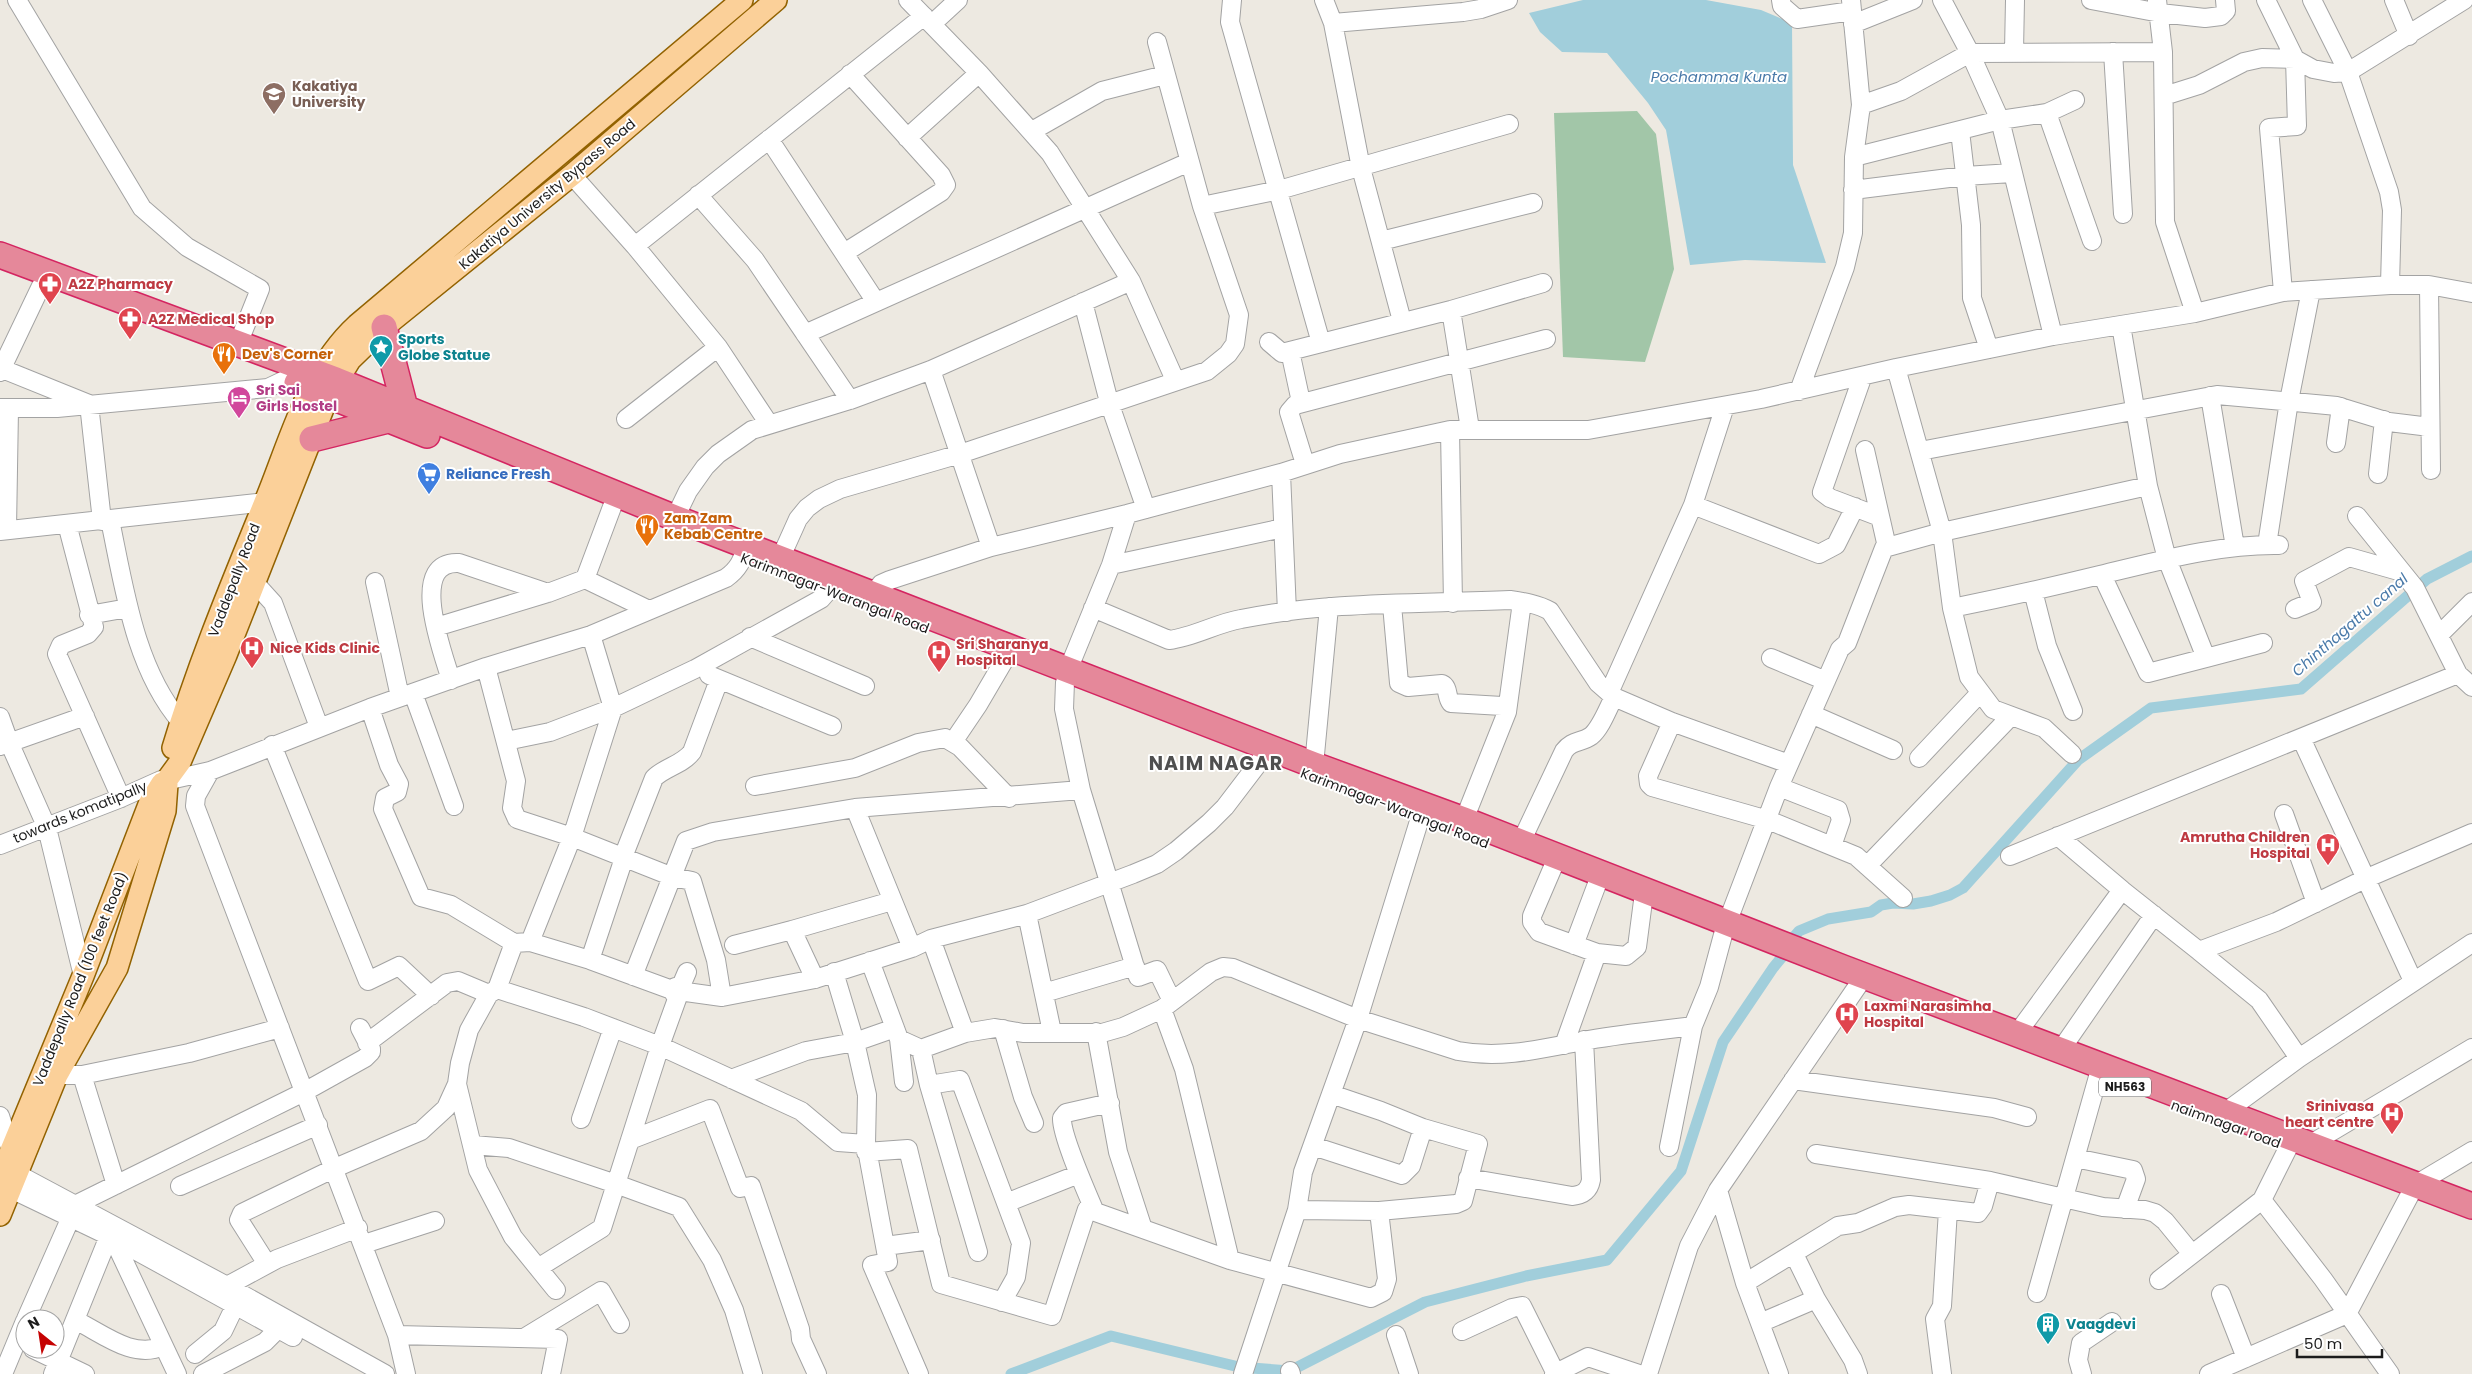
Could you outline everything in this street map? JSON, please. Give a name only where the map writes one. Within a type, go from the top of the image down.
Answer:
[{"type":"highway","name":"NH563","points":[[0,255],[238,344],[314,384]]},
{"type":"highway","name":"NH563","points":[[0,270],[314,384]]},
{"type":"highway","points":[[312,439],[397,414],[384,327]]},
{"type":"highway","name":"Karimnagar-Warangal Road","points":[[314,384],[675,518],[828,590],[1005,659],[1066,676]]},
{"type":"highway","name":"Karimnagar-Warangal Road","points":[[397,414],[612,507],[745,552],[780,559],[872,594],[1066,676],[1266,753],[1422,811],[1464,820],[1522,842],[1847,976]]},
{"type":"highway","name":"Karimnagar-Warangal Road","points":[[1266,753],[1314,765],[1553,867],[1643,902],[1726,927]]},
{"type":"highway","name":"NH563","points":[[1847,976],[2016,1034],[2224,1113],[2298,1146]]},
{"type":"highway","name":"naimnagar road","points":[[1847,976],[2098,1076],[2298,1146],[2413,1189],[2472,1219]]},
{"type":"highway","name":"NH563","points":[[2413,1189],[2472,1206]]},
{"type":"main road","name":"Kakatiya University Bypass Road","points":[[314,384],[346,335],[357,325],[742,0]]},
{"type":"main road","name":"Kakatiya University Bypass Road","points":[[314,384],[350,360],[384,327],[572,175],[776,0]]},
{"type":"main road","points":[[0,1215],[7,1173],[57,1076],[117,968],[165,811],[166,780],[184,753],[312,439],[314,384]]},
{"type":"main road","name":"Vaddepally Road","points":[[166,780],[181,722],[234,577],[314,384]]},
{"type":"main road","name":"Vaddepally Road (100 feet Road)","points":[[7,1173],[150,802],[166,780]]},
{"type":"street","points":[[17,0],[142,208],[187,247],[260,289],[238,344]]},
{"type":"street","points":[[908,0],[1032,131],[1050,153],[1131,281],[1175,380]]},
{"type":"street","points":[[635,246],[850,74],[958,0]]},
{"type":"street","points":[[1232,0],[1230,22],[1321,343]]},
{"type":"street","points":[[1324,0],[1334,23],[1361,168],[1402,321]]},
{"type":"street","points":[[1334,23],[1463,12],[1481,9],[1508,0]]},
{"type":"street","points":[[1781,0],[1782,6],[1797,19],[1852,12],[1913,0]]},
{"type":"street","points":[[1942,0],[1970,53],[2000,120],[2053,336]]},
{"type":"street","points":[[2014,51],[2015,0]]},
{"type":"street","points":[[2091,0],[2159,7],[2213,18],[2226,11],[2225,0]]},
{"type":"street","points":[[2266,0],[2295,59],[2297,126],[2269,128],[2283,292]]},
{"type":"street","points":[[2312,0],[2348,72],[2389,192],[2392,210],[2390,285]]},
{"type":"street","points":[[2394,0],[2409,36]]},
{"type":"street","points":[[2164,96],[2199,85],[2244,62],[2262,58],[2295,59],[2313,69],[2334,73],[2348,72],[2409,36],[2464,0]]},
{"type":"street","points":[[2159,7],[2163,52],[2165,222],[2194,313]]},
{"type":"street","points":[[1798,391],[1850,251],[1853,233],[1854,157],[1861,105],[1852,12]]},
{"type":"street","points":[[780,559],[798,520],[807,508],[819,499],[840,489],[960,454],[1109,402],[1207,371],[1219,362],[1235,344],[1239,314],[1202,206],[1157,42]]},
{"type":"street","points":[[1861,105],[1901,91],[1970,53],[2014,51],[2163,52]]},
{"type":"street","points":[[2113,52],[2123,214]]},
{"type":"street","points":[[844,253],[944,189],[946,180],[850,74]]},
{"type":"street","points":[[907,138],[979,74]]},
{"type":"street","points":[[1032,131],[1102,91],[1166,75]]},
{"type":"street","points":[[1854,157],[2000,120],[2047,113],[2075,100]]},
{"type":"street","points":[[2047,113],[2092,241]]},
{"type":"street","points":[[1202,206],[1279,190],[1509,124]]},
{"type":"street","points":[[1960,131],[1971,225],[1972,298],[1989,349]]},
{"type":"street","points":[[769,139],[876,302]]},
{"type":"street","points":[[805,334],[1189,162]]},
{"type":"street","points":[[1854,190],[1965,176],[2012,173]]},
{"type":"street","points":[[572,175],[635,246],[718,347],[769,424]]},
{"type":"street","points":[[698,195],[755,260],[850,400]]},
{"type":"street","points":[[1381,241],[1534,203]]},
{"type":"street","points":[[675,518],[688,491],[718,454],[752,430],[850,400],[932,370],[1131,281]]},
{"type":"street","points":[[1269,342],[1282,353],[1451,310],[1543,283]]},
{"type":"street","points":[[872,594],[881,584],[890,580],[991,547],[1146,509],[1281,473],[1340,454],[1450,430],[1588,430],[1725,406],[2053,336],[2194,313],[2283,292],[2390,285],[2429,285],[2472,292]]},
{"type":"street","points":[[2429,285],[2431,470]]},
{"type":"street","points":[[41,286],[0,370],[89,404]]},
{"type":"street","points":[[1952,608],[2167,559],[2235,547],[2273,545],[2288,401],[2311,290]]},
{"type":"street","points":[[1083,302],[1109,402],[1146,509]]},
{"type":"street","points":[[1451,310],[1470,429]]},
{"type":"street","points":[[2121,325],[2148,486],[2167,559],[2206,658]]},
{"type":"street","points":[[1305,464],[1289,412],[1291,408],[1301,402],[1546,339]]},
{"type":"street","points":[[626,419],[718,347]]},
{"type":"street","points":[[1290,351],[1301,402]]},
{"type":"street","points":[[1896,368],[1942,532],[1952,608],[1969,678],[1979,694],[1993,709],[2044,728],[2072,754]]},
{"type":"street","points":[[932,370],[991,547]]},
{"type":"street","points":[[1862,378],[1822,492],[1830,498],[1880,517]]},
{"type":"street","points":[[266,502],[4,530],[5,408],[57,408],[314,384]]},
{"type":"street","points":[[1920,451],[2217,395],[2341,407],[2384,420],[2430,428]]},
{"type":"street","points":[[2210,396],[2235,547]]},
{"type":"street","points":[[89,404],[106,520],[128,608],[155,686],[181,722]]},
{"type":"street","points":[[1522,842],[1564,751],[1572,742],[1584,740],[1594,733],[1694,505],[1725,406]]},
{"type":"street","points":[[2336,442],[2341,407]]},
{"type":"street","points":[[2378,474],[2384,420]]},
{"type":"street","points":[[1450,430],[1452,603]]},
{"type":"street","points":[[1865,450],[1887,547]]},
{"type":"street","points":[[1281,473],[1288,612]]},
{"type":"street","points":[[1669,1147],[1693,1026],[1709,987],[1726,927],[1789,764],[1840,649],[1847,643],[1884,548],[1942,532],[2148,486]]},
{"type":"street","points":[[1694,505],[1820,554],[1836,546],[1855,507]]},
{"type":"street","points":[[585,579],[612,507]]},
{"type":"street","points":[[1127,514],[1111,565],[1066,676],[1064,709],[1082,790],[1138,977],[1158,971],[1230,1260]]},
{"type":"street","points":[[2357,516],[2415,588],[2458,674],[2472,688]]},
{"type":"street","points":[[67,524],[89,616],[94,627],[91,631],[62,645],[57,654],[121,798]]},
{"type":"street","points":[[1111,565],[1283,528]]},
{"type":"street","name":"towards komatipally","points":[[0,844],[47,828],[166,780],[210,771],[370,708],[486,667],[591,635],[726,578],[735,572],[745,552]]},
{"type":"street","points":[[2296,609],[2312,602],[2304,581],[2349,557],[2402,572]]},
{"type":"street","points":[[451,680],[436,628],[431,584],[440,568],[449,563],[470,566],[548,593]]},
{"type":"street","points":[[2102,575],[2148,673],[2263,642]]},
{"type":"street","points":[[436,628],[548,593],[585,579],[649,610]]},
{"type":"street","points":[[254,582],[273,603],[319,727]]},
{"type":"street","points":[[375,582],[407,695],[454,806]]},
{"type":"street","points":[[506,741],[550,732],[613,708],[695,669],[821,599],[828,590]]},
{"type":"street","points":[[2033,591],[2047,646],[2073,711]]},
{"type":"street","points":[[1093,608],[1169,640],[1182,639],[1241,619],[1329,607],[1510,600],[1541,606],[1550,611],[1598,683],[1611,695],[1672,722],[1789,764]]},
{"type":"street","points":[[1464,820],[1507,712],[1522,602]]},
{"type":"street","points":[[2439,636],[2472,602]]},
{"type":"street","points":[[1392,605],[1398,683],[1408,687],[1442,684],[1446,688],[1448,700],[1451,703],[1502,706],[1507,712]]},
{"type":"street","points":[[1314,765],[1329,607]]},
{"type":"street","points":[[89,616],[128,608]]},
{"type":"street","points":[[267,1264],[239,1220],[242,1214],[335,1168],[420,1131],[446,1108],[457,1084],[460,1063],[469,1030],[522,942],[572,837],[613,708],[591,635]]},
{"type":"street","points":[[750,637],[865,686]]},
{"type":"street","points":[[1771,658],[1826,681]]},
{"type":"street","points":[[953,742],[978,705],[1005,659]]},
{"type":"street","points":[[486,667],[516,781],[512,808],[517,820],[572,837],[673,877],[692,880],[716,960],[722,997]]},
{"type":"street","points":[[695,669],[832,726]]},
{"type":"street","points":[[2010,856],[2458,674]]},
{"type":"street","points":[[590,960],[624,858],[654,778],[659,773],[688,757],[692,752],[719,680]]},
{"type":"street","points":[[1919,758],[1979,694]]},
{"type":"street","points":[[370,708],[389,765],[399,784],[397,792],[385,798],[383,809],[419,894],[425,899],[451,906],[522,942],[590,960],[633,976],[722,997],[815,979],[912,948],[931,939],[1027,914],[1157,864],[1176,851],[1225,807],[1266,753]]},
{"type":"street","points":[[1811,714],[1893,750]]},
{"type":"street","points":[[4,744],[85,716]]},
{"type":"street","points":[[1867,866],[2011,716]]},
{"type":"street","points":[[0,717],[4,744],[47,828],[83,976]]},
{"type":"street","points":[[1672,722],[1648,776],[1649,784],[1652,787],[1768,820],[1856,856],[1903,898]]},
{"type":"street","points":[[755,786],[856,768],[935,738],[945,738],[953,742],[1009,798]]},
{"type":"street","points":[[2301,738],[2413,981]]},
{"type":"street","points":[[272,745],[368,981],[399,966],[431,996]]},
{"type":"street","points":[[210,771],[196,796],[195,806],[361,1236],[397,1335],[406,1374]]},
{"type":"street","points":[[1780,786],[1838,810],[1842,820],[1832,846]]},
{"type":"street","points":[[633,976],[686,841],[713,832],[854,808],[1009,798],[1082,790]]},
{"type":"street","points":[[854,808],[912,948]]},
{"type":"street","points":[[1242,1374],[1253,1347],[1275,1272],[1297,1210],[1303,1172],[1358,1019],[1422,811]]},
{"type":"street","points":[[2284,814],[2316,903]]},
{"type":"street","points":[[2199,951],[2276,922],[2365,879],[2472,833]]},
{"type":"street","points":[[2058,836],[2266,1008],[2299,1058]]},
{"type":"street","points":[[1553,867],[1532,922],[1539,932],[1598,953],[1620,957],[1626,956],[1635,950],[1643,902]]},
{"type":"street","points":[[1574,945],[1597,884]]},
{"type":"street","points":[[2016,1034],[2122,890]]},
{"type":"street","points":[[734,945],[892,901]]},
{"type":"street","points":[[1027,914],[1052,1032]]},
{"type":"street","points":[[2060,1052],[2154,915]]},
{"type":"street","points":[[792,930],[815,979]]},
{"type":"street","points":[[931,939],[965,1033]]},
{"type":"street","points":[[2224,1113],[2299,1058],[2472,943]]},
{"type":"street","points":[[1564,1045],[1598,953]]},
{"type":"street","points":[[870,961],[897,1034],[904,1082]]},
{"type":"street","points":[[1044,993],[1135,966]]},
{"type":"street","points":[[921,1049],[965,1033],[995,1028],[1023,1032],[1096,1032],[1124,1027],[1167,1005],[1210,972],[1223,967],[1233,968],[1358,1019],[1471,1054],[1510,1054],[1584,1040],[1693,1026]]},
{"type":"street","points":[[834,972],[855,1042],[867,1095],[866,1148],[888,1262],[872,1265],[919,1374]]},
{"type":"street","points":[[1648,1374],[1688,1246],[1718,1190],[1793,1080],[1847,976]]},
{"type":"street","points":[[30,1309],[73,1211],[116,1184],[304,1092],[368,1056],[370,1049],[364,1035],[453,981],[493,991],[613,1028],[660,1046],[801,1111],[838,1142],[866,1148],[908,1149],[941,1284],[1052,1316],[1086,1209],[1230,1260],[1371,1298],[1379,1296],[1383,1292],[1387,1279],[1379,1211]]},
{"type":"street","points":[[538,1268],[602,1228],[660,1046],[681,988]]},
{"type":"street","points":[[57,1076],[82,1075],[189,1053],[280,1028]]},
{"type":"street","points":[[581,1119],[613,1028]]},
{"type":"street","points":[[1003,1029],[1023,1097],[1034,1122]]},
{"type":"street","points":[[1096,1032],[1118,1152],[1143,1229]]},
{"type":"street","points":[[731,1079],[806,1051],[897,1034],[921,1049],[929,1085],[978,1252]]},
{"type":"street","points":[[1468,1178],[1572,1196],[1581,1195],[1586,1191],[1591,1180],[1584,1040]]},
{"type":"street","points":[[2159,1280],[2262,1200],[2298,1146],[2472,1048]]},
{"type":"street","points":[[82,1075],[116,1184]]},
{"type":"street","points":[[2037,1293],[2098,1076]]},
{"type":"street","points":[[929,1085],[960,1080],[1021,1243],[1016,1277],[1002,1302]]},
{"type":"street","points":[[1793,1080],[1994,1108],[2027,1117]]},
{"type":"street","points":[[457,1084],[478,1170],[513,1237],[556,1290]]},
{"type":"street","points":[[1297,1210],[1379,1211],[1460,1203],[1464,1201],[1468,1178],[1478,1144],[1423,1128],[1331,1094]]},
{"type":"street","points":[[1095,1212],[1079,1174],[1063,1127],[1062,1118],[1069,1112],[1110,1103]]},
{"type":"street","points":[[630,1140],[710,1108],[740,1188],[752,1186],[800,1330],[801,1339],[817,1374]]},
{"type":"street","points":[[0,1116],[7,1173],[73,1211],[227,1286],[385,1374]]},
{"type":"street","points":[[180,1186],[318,1125]]},
{"type":"street","points":[[1312,1146],[1402,1175],[1411,1166],[1423,1128]]},
{"type":"street","points":[[473,1145],[509,1148],[679,1207],[712,1260],[727,1293],[753,1374]]},
{"type":"street","points":[[2208,1374],[2347,1314],[2413,1189],[2472,1151]]},
{"type":"street","points":[[1816,1154],[1990,1180],[2064,1199],[2125,1209],[2145,1210],[2155,1213],[2165,1221],[2192,1254]]},
{"type":"street","points":[[2075,1158],[2134,1170],[2136,1179],[2125,1209]]},
{"type":"street","points":[[1006,1203],[1079,1174]]},
{"type":"street","points":[[1745,1283],[1838,1226],[1858,1223],[1895,1207],[1909,1205],[1978,1213],[1984,1206],[1990,1180]]},
{"type":"street","points":[[1718,1190],[1745,1283],[1779,1374]]},
{"type":"street","points":[[2262,1200],[2389,1374]]},
{"type":"street","points":[[1942,1374],[1934,1319],[1942,1306],[1948,1210]]},
{"type":"street","points":[[73,1211],[111,1237],[362,1374]]},
{"type":"street","points":[[227,1286],[267,1264],[361,1236],[435,1221]]},
{"type":"street","points":[[56,1368],[111,1237]]},
{"type":"street","points":[[111,1237],[177,1374]]},
{"type":"street","points":[[885,1246],[931,1240]]},
{"type":"street","points":[[1794,1254],[1816,1299],[1853,1360],[1858,1374]]},
{"type":"street","points":[[524,1338],[601,1290],[620,1324]]},
{"type":"street","points":[[2222,1294],[2246,1358]]},
{"type":"street","points":[[1760,1323],[1816,1299]]},
{"type":"street","points":[[195,1354],[223,1331],[235,1306]]},
{"type":"street","points":[[1462,1331],[1512,1308],[1522,1306],[1555,1374],[1588,1357],[1639,1374]]},
{"type":"street","points":[[75,1320],[141,1352],[153,1351],[164,1346]]},
{"type":"street","points":[[2082,1374],[2078,1360],[2081,1343],[2112,1322]]},
{"type":"street","points":[[204,1374],[265,1342],[278,1329]]},
{"type":"street","points":[[397,1335],[558,1339],[551,1374]]},
{"type":"street","points":[[1396,1335],[1409,1374]]},
{"type":"street","points":[[2,1374],[14,1341]]},
{"type":"street","points":[[45,1359],[56,1368],[86,1374]]},
{"type":"green space","points":[[1637,111],[1656,134],[1674,269],[1645,362],[1563,357],[1554,113]]},
{"type":"water","name":"Pochamma Kunta","points":[[1583,0],[1706,0],[1761,10],[1792,23],[1793,165],[1826,263],[1745,260],[1690,265],[1666,130],[1648,103],[1607,53],[1562,52],[1540,32],[1529,13]]},
{"type":"waterway","name":"Chinthagattu canal","points":[[1011,1374],[1111,1336],[1239,1367],[1290,1371],[1425,1302],[1526,1276],[1607,1260],[1681,1171],[1723,1042],[1799,931],[1828,919],[1871,912],[1881,905],[1893,903],[1913,904],[1931,901],[1950,895],[1963,888],[2078,760],[2151,708],[2301,689],[2427,579],[2472,556]]},
{"type":"place","name":"Kakatiya University","points":[[274,115]]},
{"type":"place","name":"A2Z Pharmacy","points":[[50,305]]},
{"type":"place","name":"A2Z Medical Shop","points":[[130,340]]},
{"type":"place","name":"Sports Globe Statue","points":[[381,368]]},
{"type":"place","name":"Dev's Corner","points":[[224,375]]},
{"type":"place","name":"Sri Sai Girls Hostel","points":[[239,419]]},
{"type":"place","name":"Reliance Fresh","points":[[429,495]]},
{"type":"place","name":"Zam Zam Kebab Centre","points":[[647,547]]},
{"type":"place","name":"Nice Kids Clinic","points":[[252,669]]},
{"type":"place","name":"Sri Sharanya Hospital","points":[[939,673]]},
{"type":"place","name":"Amrutha Children Hospital","points":[[2328,866]]},
{"type":"place","name":"Laxmi Narasimha Hospital","points":[[1847,1035]]},
{"type":"place","name":"Srinivasa heart centre","points":[[2392,1135]]},
{"type":"place","name":"Vaagdevi","points":[[2048,1345]]},
{"type":"district","name":"NAIM NAGAR","points":[[1216,763]]}]
